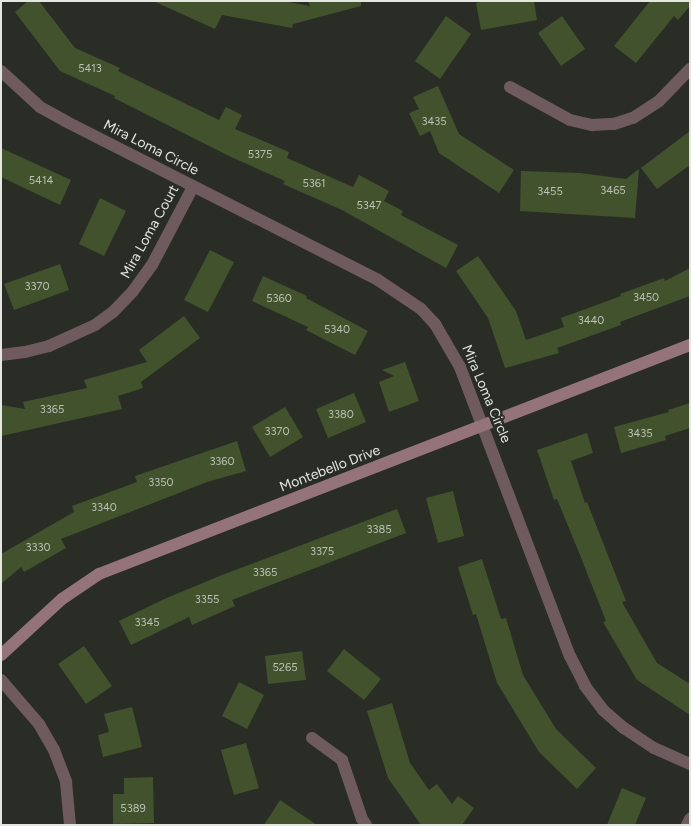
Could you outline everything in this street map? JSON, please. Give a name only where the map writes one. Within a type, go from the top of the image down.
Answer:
[{"type":"street","points":[[510,87],[570,120],[592,125],[614,124],[633,118],[659,100],[690,69]]},
{"type":"street","name":"Mira Loma Circle","points":[[1,70],[40,107],[378,280],[421,309],[435,324],[460,367],[570,656],[584,686],[603,710],[624,728],[654,748],[690,764]]},
{"type":"street","name":"Mira Loma Court","points":[[1,355],[50,346],[96,325],[113,312],[133,291],[152,265],[193,186]]},
{"type":"street","name":"Montebello Drive","points":[[1,655],[62,599],[99,574],[690,345]]},
{"type":"street","points":[[1,680],[39,724],[54,750],[66,782],[70,825]]},
{"type":"street","points":[[312,738],[342,760],[362,823]]},
{"type":"street","points":[[687,825],[690,819]]},
{"type":"building","points":[[28,1],[39,1],[75,48],[120,68],[118,71],[219,120],[226,107],[242,115],[235,129],[289,152],[287,158],[353,187],[359,175],[389,191],[384,201],[403,211],[401,215],[458,245],[446,268],[342,210],[283,184],[285,181],[231,157],[114,98],[115,96],[60,71],[15,12]]},
{"type":"building","points":[[153,1],[284,1],[310,6],[308,1],[361,1],[361,6],[293,24],[292,28],[222,15],[215,29]]},
{"type":"building","points":[[484,1],[534,1],[537,20],[481,30],[476,3]]},
{"type":"building","points":[[650,1],[690,1],[690,6],[678,20],[674,16],[636,63],[614,46]]},
{"type":"building","points":[[446,16],[471,34],[440,79],[415,61]]},
{"type":"building","points":[[562,16],[585,49],[561,66],[538,33]]},
{"type":"building","points":[[438,86],[459,134],[514,170],[499,193],[439,153],[430,131],[420,136],[409,113],[419,109],[413,97]]},
{"type":"building","points":[[690,131],[690,165],[657,189],[641,168]]},
{"type":"building","points":[[1,148],[71,180],[60,205],[1,177]]},
{"type":"building","points":[[639,169],[635,218],[520,211],[521,171],[580,173],[626,179]]},
{"type":"building","points":[[100,198],[126,211],[104,256],[79,244]]},
{"type":"building","points":[[210,250],[234,262],[208,312],[184,300]]},
{"type":"building","points":[[478,256],[516,311],[526,340],[564,327],[561,318],[664,278],[665,281],[690,268],[690,296],[620,322],[621,325],[557,348],[559,353],[505,368],[488,318],[456,271]]},
{"type":"building","points":[[60,264],[69,290],[14,310],[4,284]]},
{"type":"building","points":[[263,276],[307,296],[306,298],[368,331],[355,355],[306,330],[308,327],[252,301]]},
{"type":"building","points":[[184,316],[200,338],[141,382],[143,388],[118,396],[122,409],[1,436],[1,405],[25,409],[23,402],[87,388],[84,380],[147,362],[139,350]]},
{"type":"building","points":[[405,362],[419,401],[389,412],[379,382],[394,376],[382,370]]},
{"type":"building","points":[[354,393],[366,422],[328,438],[316,409]]},
{"type":"building","points":[[690,403],[690,428],[665,436],[666,440],[621,453],[614,427],[669,412],[668,410]]},
{"type":"building","points":[[285,407],[303,437],[270,457],[252,427]]},
{"type":"building","points":[[587,433],[593,453],[571,461],[585,503],[587,502],[626,601],[622,602],[657,663],[690,684],[690,715],[637,680],[603,622],[606,621],[580,555],[557,499],[554,500],[537,450]]},
{"type":"building","points":[[237,441],[246,471],[207,482],[61,539],[66,548],[24,572],[21,567],[1,584],[1,554],[74,512],[72,506],[137,482],[135,476]]},
{"type":"building","points":[[453,491],[464,536],[438,543],[426,498]]},
{"type":"building","points":[[397,509],[406,533],[232,600],[235,606],[192,625],[189,617],[131,645],[119,621],[162,600],[222,575]]},
{"type":"building","points":[[482,559],[501,619],[506,618],[523,675],[556,729],[596,768],[577,789],[539,752],[497,683],[476,614],[473,615],[458,567]]},
{"type":"building","points":[[84,646],[112,686],[86,704],[58,664]]},
{"type":"building","points":[[344,649],[381,679],[364,700],[327,671]]},
{"type":"building","points":[[302,651],[306,680],[268,684],[265,656]]},
{"type":"building","points":[[239,682],[264,695],[247,729],[222,716]]},
{"type":"building","points":[[392,703],[410,763],[429,790],[437,784],[452,804],[458,796],[474,808],[462,825],[421,825],[388,778],[367,711]]},
{"type":"building","points":[[132,707],[142,747],[103,757],[98,735],[109,732],[104,714]]},
{"type":"building","points":[[246,743],[259,788],[234,795],[221,750]]},
{"type":"building","points":[[153,777],[154,823],[113,824],[113,794],[124,794],[124,778]]},
{"type":"building","points":[[622,788],[646,798],[635,825],[607,825]]},
{"type":"building","points":[[280,800],[317,825],[264,825]]}]
